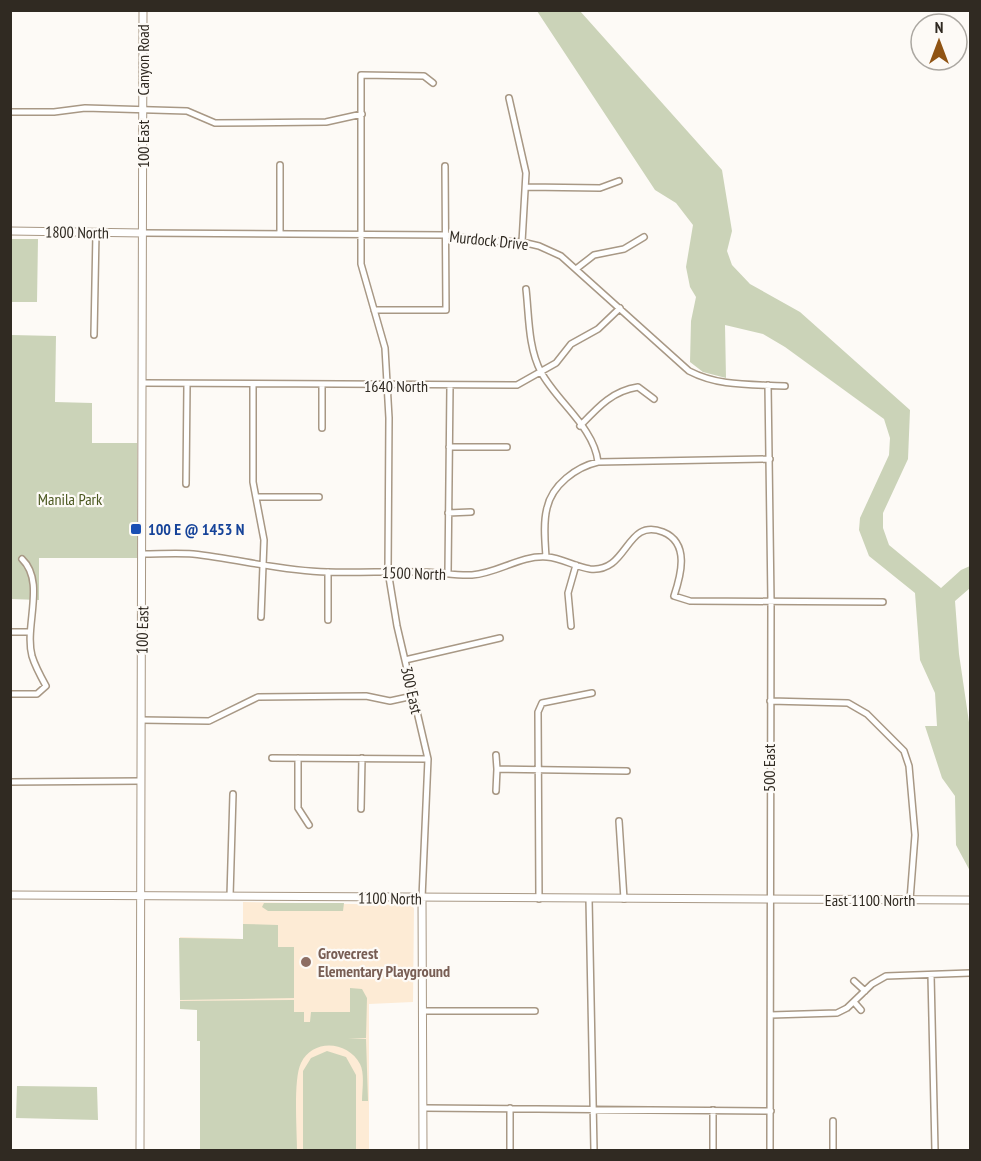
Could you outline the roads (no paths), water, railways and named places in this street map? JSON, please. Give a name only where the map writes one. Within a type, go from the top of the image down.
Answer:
[{"type":"main road","name":"Canyon Road","points":[[143,10],[143,109]]},
{"type":"main road","name":"100 East","points":[[140,1150],[143,109]]},
{"type":"main road","name":"1800 North","points":[[10,231],[143,232]]},
{"type":"main road","name":"1100 North","points":[[10,895],[769,900]]},
{"type":"main road","name":"300 East","points":[[422,898],[423,1150]]},
{"type":"main road","name":"East 1100 North","points":[[769,900],[970,900]]},
{"type":"street","name":"300 East","points":[[422,898],[428,759],[405,660],[388,571],[389,418],[385,386],[385,348],[362,264],[361,75],[424,76],[433,83]]},
{"type":"street","points":[[509,98],[525,157],[527,187],[522,242]]},
{"type":"street","points":[[10,112],[143,109],[187,111],[215,123],[326,122],[362,114]]},
{"type":"street","points":[[280,165],[280,232]]},
{"type":"street","points":[[374,310],[446,310],[445,166]]},
{"type":"street","points":[[527,187],[600,188],[619,181]]},
{"type":"street","points":[[94,335],[96,232]]},
{"type":"street","name":"Murdock Drive","points":[[143,232],[280,232],[446,236],[485,241],[522,242],[539,246],[561,256],[688,371],[726,385],[785,386]]},
{"type":"street","points":[[576,269],[594,255],[624,249],[644,237]]},
{"type":"street","points":[[526,289],[533,349],[541,373],[593,443],[598,462]]},
{"type":"street","name":"1640 North","points":[[143,383],[322,386],[517,385],[556,363],[571,344],[598,329],[620,308]]},
{"type":"street","points":[[254,384],[253,482],[264,540],[261,565],[261,617]]},
{"type":"street","points":[[186,484],[187,385]]},
{"type":"street","name":"500 East","points":[[768,385],[771,601],[770,1150]]},
{"type":"street","points":[[322,386],[322,428]]},
{"type":"street","points":[[448,573],[450,386]]},
{"type":"street","points":[[580,426],[612,394],[638,387],[654,399]]},
{"type":"street","points":[[449,447],[507,447]]},
{"type":"street","points":[[546,557],[547,508],[552,496],[570,474],[583,466],[598,462],[770,459]]},
{"type":"street","points":[[256,497],[319,497]]},
{"type":"street","points":[[448,513],[471,512]]},
{"type":"street","name":"1500 North","points":[[143,554],[191,554],[328,572],[388,571],[472,575],[491,572],[522,560],[546,557],[590,569],[606,569],[617,562],[631,539],[646,530],[664,532],[677,544],[682,560],[674,596],[690,601],[771,601]]},
{"type":"street","points":[[10,694],[37,694],[46,686],[32,656],[30,632],[32,580],[28,565],[22,559]]},
{"type":"street","points":[[571,626],[568,592],[576,565]]},
{"type":"street","points":[[328,572],[328,620]]},
{"type":"street","points":[[771,601],[883,602]]},
{"type":"street","points":[[10,632],[30,632]]},
{"type":"street","points":[[405,660],[500,638]]},
{"type":"street","points":[[539,899],[538,712],[542,703],[592,693]]},
{"type":"street","points":[[141,720],[209,721],[258,697],[366,696],[390,701],[413,696]]},
{"type":"street","points":[[770,701],[848,703],[867,714],[904,751],[909,766],[915,836],[910,900]]},
{"type":"street","points":[[496,755],[496,791]]},
{"type":"street","points":[[272,758],[428,759]]},
{"type":"street","points":[[298,758],[298,808],[309,825]]},
{"type":"street","points":[[361,809],[362,758]]},
{"type":"street","points":[[497,769],[627,771]]},
{"type":"street","points":[[10,782],[141,781]]},
{"type":"street","points":[[230,896],[232,794]]},
{"type":"street","points":[[619,821],[624,899]]},
{"type":"street","points":[[589,898],[594,1150]]},
{"type":"street","points":[[771,1015],[833,1014],[854,1002],[886,976],[970,973]]},
{"type":"street","points":[[931,975],[935,1150]]},
{"type":"street","points":[[854,981],[865,991]]},
{"type":"street","points":[[854,1002],[861,1010]]},
{"type":"street","points":[[423,1011],[535,1011]]},
{"type":"street","points":[[424,1108],[771,1111]]},
{"type":"street","points":[[510,1108],[510,1150]]},
{"type":"street","points":[[713,1110],[713,1150]]},
{"type":"street","points":[[833,1121],[833,1150]]},
{"type":"place","name":"100 E @ 1453 N","points":[[136,529]]},
{"type":"place","name":"Grovecrest Elementary Playground","points":[[306,962]]},
{"type":"park label","name":"Manila Park","points":[[70,499]]}]
